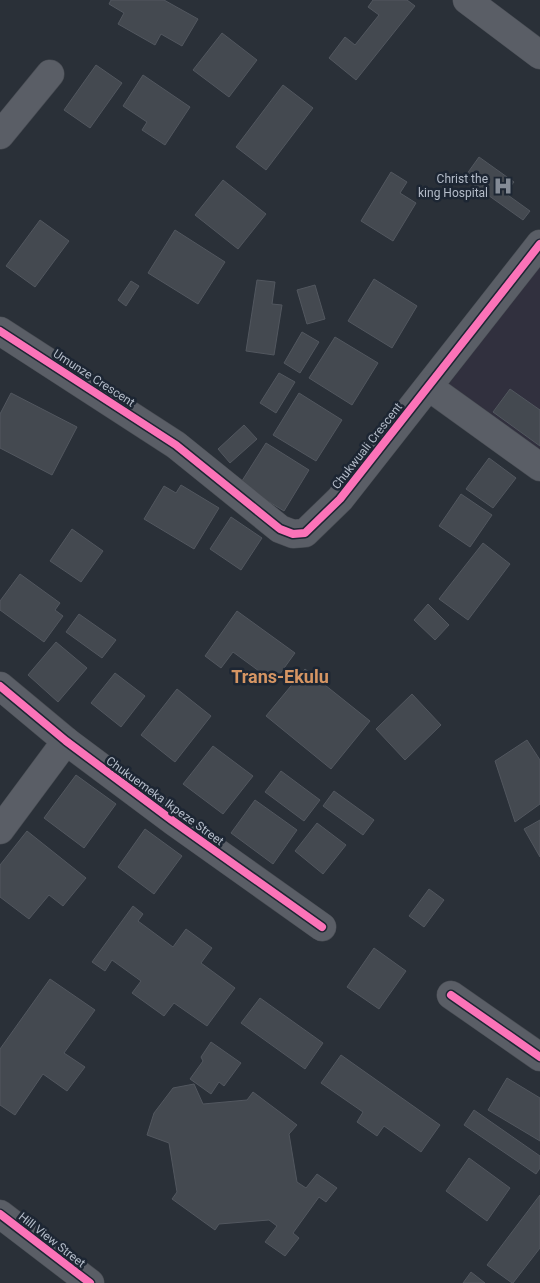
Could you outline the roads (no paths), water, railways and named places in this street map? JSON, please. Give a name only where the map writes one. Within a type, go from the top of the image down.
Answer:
[{"type":"street","points":[[467,0],[540,55]]},
{"type":"street","points":[[0,135],[50,74]]},
{"type":"street","name":"Chukwuali Crescent","points":[[176,445],[280,529],[292,534],[305,533],[340,499],[540,244]]},
{"type":"street","name":"Umunze Crescent","points":[[0,331],[176,445]]},
{"type":"street","points":[[429,387],[540,467]]},
{"type":"street","name":"Chukuemeka Ikpeze Street","points":[[0,686],[66,741],[173,822],[322,927]]},
{"type":"street","points":[[0,830],[66,741]]},
{"type":"street","points":[[451,995],[540,1057]]},
{"type":"street","name":"Hill View Street","points":[[0,1214],[90,1283]]},
{"type":"place","name":"Christ the king Hospital","points":[[503,186]]},
{"type":"district","name":"Trans-Ekulu","points":[[280,677]]}]
